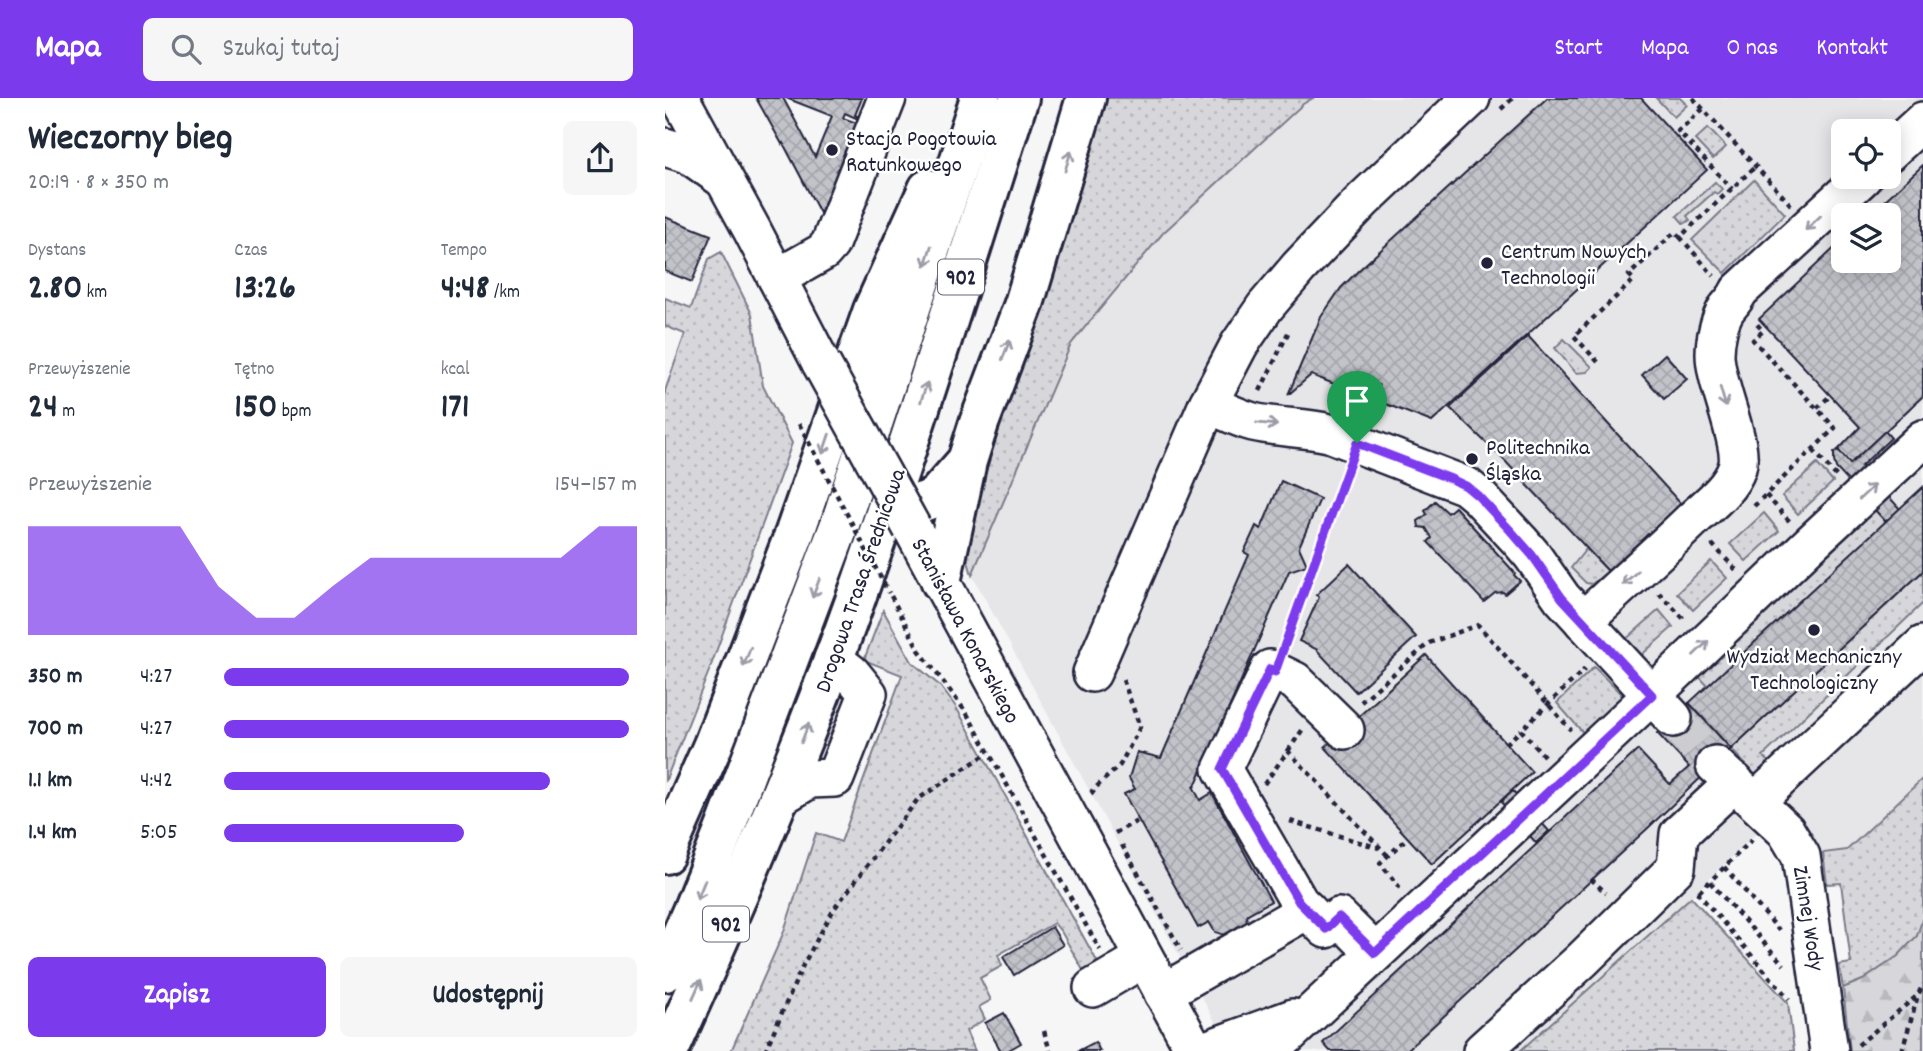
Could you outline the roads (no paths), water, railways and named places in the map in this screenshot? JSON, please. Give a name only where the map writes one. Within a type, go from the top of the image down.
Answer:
[{"type":"main road","points":[[665,854],[713,745],[789,547],[873,310],[969,98]]},
{"type":"main road","name":"Drogowa Trasa Średnicowa","points":[[665,972],[726,826],[840,524],[980,98]]},
{"type":"main road","name":"Drogowa Trasa Średnicowa","points":[[669,1051],[780,797],[862,581],[1019,98]]},
{"type":"main road","points":[[941,582],[967,461],[1024,304],[1086,98]]},
{"type":"main road","points":[[904,515],[908,505],[936,496],[967,461]]},
{"type":"street","name":"Stanisława Konarskiego","points":[[680,98],[941,582],[1117,974],[1163,993],[1195,1051]]},
{"type":"street","points":[[777,278],[815,257],[830,244],[887,98]]},
{"type":"street","points":[[1909,98],[1923,114]]},
{"type":"street","points":[[1107,676],[1224,411],[1239,345],[1265,307],[1363,200],[1483,107]]},
{"type":"street","points":[[1901,141],[1923,121]]},
{"type":"street","points":[[665,147],[688,154],[725,181]]},
{"type":"street","points":[[1583,621],[1731,481],[1738,465],[1737,446],[1716,372],[1715,352],[1726,310],[1739,291],[1850,189]]},
{"type":"street","points":[[1224,411],[1256,423],[1311,429],[1343,438],[1466,486],[1532,555],[1562,598],[1663,707]]},
{"type":"street","points":[[1266,1051],[1288,1035],[1375,953],[1663,707],[1802,551],[1923,439]]},
{"type":"street","points":[[1482,1051],[1582,960],[1676,868],[1679,834],[1735,783],[1923,645]]},
{"type":"street","points":[[1335,720],[1295,681],[1270,669],[1222,769],[1299,902],[1326,929],[1339,917],[1375,953]]},
{"type":"street","name":"Zimnej Wody","points":[[1735,783],[1786,831],[1801,856],[1829,1051]]},
{"type":"street","points":[[1163,993],[1307,910]]},
{"type":"street","points":[[1203,1051],[1291,1019],[1319,1005]]},
{"type":"tunnel","points":[[1673,718],[1715,765]]},
{"type":"place","name":"Stacja Pogotowia Ratunkowego","points":[[832,150]]},
{"type":"place","name":"Centrum Nowych Technologii","points":[[1487,263]]},
{"type":"place","name":"Politechnika Śląska","points":[[1472,459]]},
{"type":"place","name":"Wydział Mechaniczny Technologiczny","points":[[1814,630]]}]
